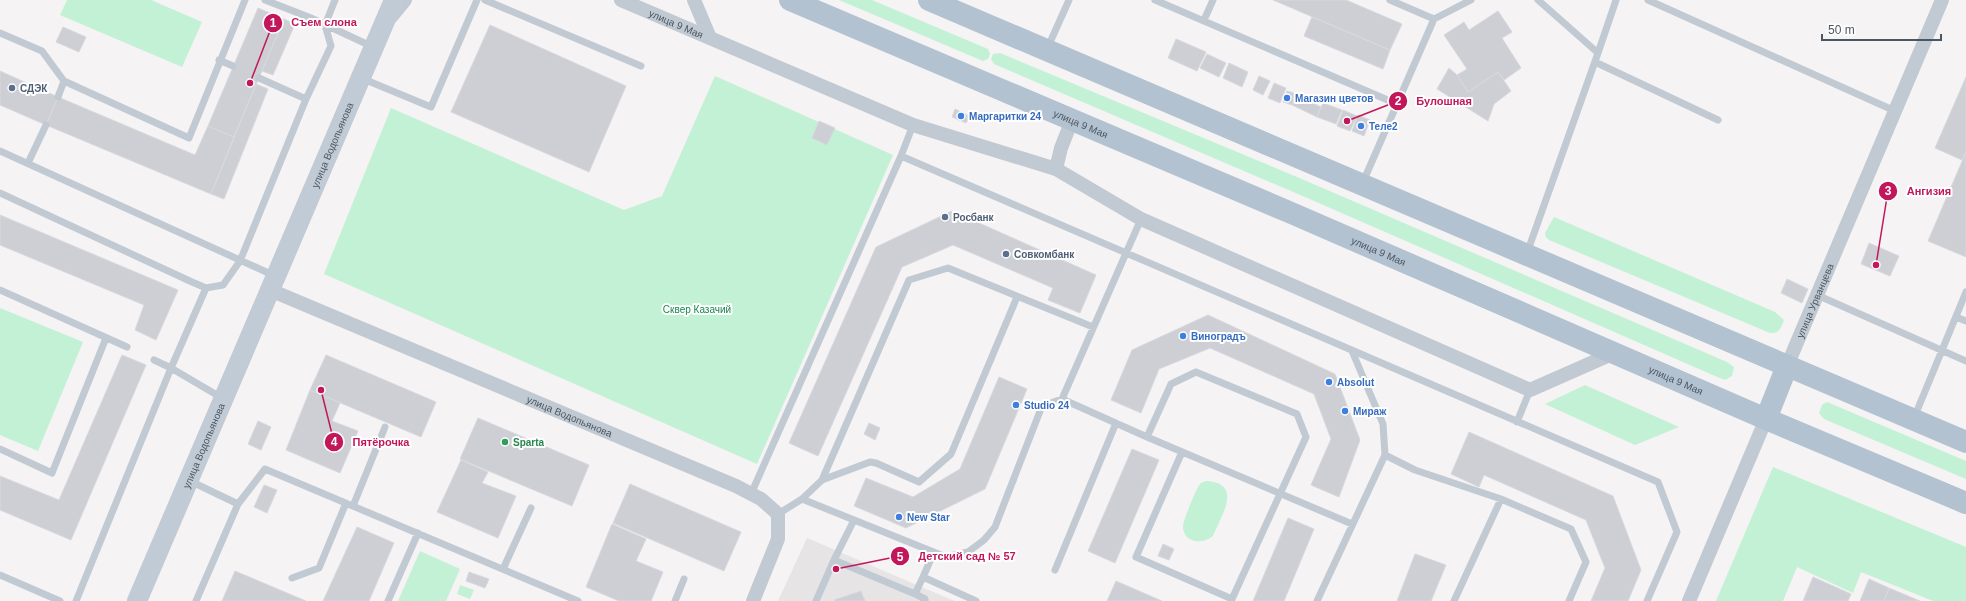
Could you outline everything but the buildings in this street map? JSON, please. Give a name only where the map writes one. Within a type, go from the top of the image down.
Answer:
[{"type":"main road","name":"улица 9 Мая","points":[[790,0],[1766,419],[1966,503]]},
{"type":"main road","points":[[929,0],[1966,442]]},
{"type":"main road","name":"улица Урванцева","points":[[1766,419],[1787,366]]},
{"type":"street","name":"улица Водопьянова","points":[[139,601],[188,480],[224,400],[394,0]]},
{"type":"street","points":[[377,39],[405,0]]},
{"type":"street","name":"улица 9 Мая","points":[[620,0],[913,125],[1056,169],[1140,219],[1530,390]]},
{"type":"street","points":[[694,0],[710,38]]},
{"type":"street","name":"улица Урванцева","points":[[1787,366],[1942,0]]},
{"type":"street","points":[[1056,169],[1072,120]]},
{"type":"street","name":"улица Водопьянова","points":[[273,283],[762,499],[778,514]]},
{"type":"street","points":[[1530,390],[1614,353]]},
{"type":"street","name":"улица Урванцева","points":[[1689,601],[1766,419]]},
{"type":"street","points":[[753,601],[778,539],[778,514]]},
{"type":"lane","points":[[0,33],[42,51],[64,81],[189,138],[244,0]]},
{"type":"lane","points":[[265,0],[325,25],[377,39]]},
{"type":"lane","points":[[0,193],[206,288],[223,285],[240,261],[306,99],[331,46],[325,25],[335,0]]},
{"type":"lane","points":[[360,78],[431,107],[477,0]]},
{"type":"lane","points":[[485,0],[642,66]]},
{"type":"lane","points":[[1047,50],[1070,0]]},
{"type":"lane","points":[[1156,0],[1398,104]]},
{"type":"lane","points":[[1204,20],[1213,0]]},
{"type":"lane","points":[[1390,0],[1434,19]]},
{"type":"lane","points":[[1362,184],[1434,19],[1471,0]]},
{"type":"lane","points":[[1538,0],[1598,54]]},
{"type":"lane","points":[[1527,255],[1616,0]]},
{"type":"lane","points":[[1648,0],[1895,111]]},
{"type":"lane","points":[[219,60],[233,66]]},
{"type":"lane","points":[[1595,62],[1718,120]]},
{"type":"lane","points":[[259,78],[306,99]]},
{"type":"lane","points":[[58,97],[64,81]]},
{"type":"lane","points":[[28,163],[46,125]]},
{"type":"lane","points":[[751,494],[901,156],[913,125]]},
{"type":"lane","points":[[0,151],[240,261],[273,283]]},
{"type":"lane","points":[[901,156],[1658,482],[1677,532],[1647,601]]},
{"type":"lane","points":[[1062,399],[1140,219]]},
{"type":"lane","points":[[778,514],[802,499],[822,480],[909,280],[948,268],[1093,327]]},
{"type":"lane","points":[[76,601],[171,368],[206,288]]},
{"type":"lane","points":[[0,290],[127,347]]},
{"type":"lane","points":[[1914,419],[1966,292]]},
{"type":"lane","points":[[1817,295],[1966,362]]},
{"type":"lane","points":[[822,480],[870,462],[876,463],[919,482],[951,454],[1018,297]]},
{"type":"lane","points":[[1956,316],[1966,321]]},
{"type":"lane","points":[[0,449],[52,473],[106,338]]},
{"type":"lane","points":[[1318,601],[1352,524],[1385,455],[1384,424],[1352,351]]},
{"type":"lane","points":[[154,360],[171,368],[224,400]]},
{"type":"lane","points":[[1147,437],[1171,384],[1196,372],[1297,414],[1306,437],[1232,599],[1136,557],[1182,452]]},
{"type":"lane","points":[[1517,422],[1530,390]]},
{"type":"lane","points":[[802,499],[946,557],[968,552],[984,540],[995,528],[1042,406],[1062,399],[1147,437],[1352,524]]},
{"type":"lane","points":[[1055,570],[1116,423]]},
{"type":"lane","points":[[292,578],[319,568],[350,505],[385,427]]},
{"type":"lane","points":[[1385,455],[1415,470],[1500,499],[1571,529],[1586,562],[1569,601]]},
{"type":"lane","points":[[196,601],[238,504],[266,469],[578,601]]},
{"type":"lane","points":[[188,480],[238,504]]},
{"type":"lane","points":[[1454,601],[1500,499]]},
{"type":"lane","points":[[503,569],[531,508]]},
{"type":"lane","points":[[816,601],[854,520]]},
{"type":"lane","points":[[388,601],[418,533]]},
{"type":"lane","points":[[915,594],[934,552]]},
{"type":"lane","points":[[834,560],[915,594],[925,599],[925,601]]},
{"type":"lane","points":[[0,575],[60,601]]},
{"type":"lane","points":[[923,577],[976,601]]},
{"type":"lane","points":[[675,601],[684,579]]},
{"type":"shaded area","points":[[807,538],[919,586],[955,601],[778,601]]},
{"type":"green space","points":[[67,0],[151,0],[202,22],[182,67],[60,15]]},
{"type":"green space","points":[[839,0],[872,0],[988,49],[990,54],[988,59],[983,61]]},
{"type":"green space","points":[[1000,53],[1297,177],[1727,362],[1734,367],[1732,376],[1725,380],[1715,376],[1305,197],[994,64],[991,59],[993,54]]},
{"type":"green space","name":"Сквер Казачий","points":[[715,76],[893,155],[757,464],[324,274],[391,108],[624,210],[662,196]]},
{"type":"green space","points":[[1554,217],[1775,312],[1784,320],[1782,326],[1776,333],[1770,333],[1549,240],[1545,233]]},
{"type":"green space","points":[[0,308],[83,342],[38,451],[0,435]]},
{"type":"green space","points":[[1585,385],[1679,427],[1635,445],[1545,404]]},
{"type":"green space","points":[[1827,402],[1966,461],[1966,479],[1824,419],[1819,413],[1822,405]]},
{"type":"green space","points":[[1773,467],[1966,547],[1966,601],[1933,601],[1861,572],[1853,593],[1797,567],[1783,601],[1716,601]]},
{"type":"green space","points":[[1206,481],[1218,483],[1224,488],[1227,494],[1227,502],[1213,536],[1204,541],[1194,541],[1186,536],[1183,526],[1196,490],[1201,483]]},
{"type":"green space","points":[[420,551],[460,569],[446,601],[398,601]]},
{"type":"green space","points":[[460,585],[474,590],[470,599],[457,594]]},
{"type":"place","name":"Съем слона","points":[[250,83]]},
{"type":"place","name":"СДЭК","points":[[12,88]]},
{"type":"place","name":"Магазин цветов","points":[[1287,98]]},
{"type":"place","name":"Маргаритки 24","points":[[961,116]]},
{"type":"place","name":"Булошная","points":[[1347,121]]},
{"type":"place","name":"Теле2","points":[[1361,126]]},
{"type":"place","name":"Росбанк","points":[[945,217]]},
{"type":"place","name":"Совкомбанк","points":[[1006,254]]},
{"type":"place","name":"Ангизия","points":[[1876,265]]},
{"type":"place","name":"Виноградъ","points":[[1183,336]]},
{"type":"place","name":"Absolut","points":[[1329,382]]},
{"type":"place","name":"Пятёрочка","points":[[321,390]]},
{"type":"place","name":"Studio 24","points":[[1016,405]]},
{"type":"place","name":"Мираж","points":[[1345,411]]},
{"type":"place","name":"Sparta","points":[[505,442]]},
{"type":"place","name":"New Star","points":[[899,517]]},
{"type":"place","name":"Детский сад № 57","points":[[836,569]]}]
